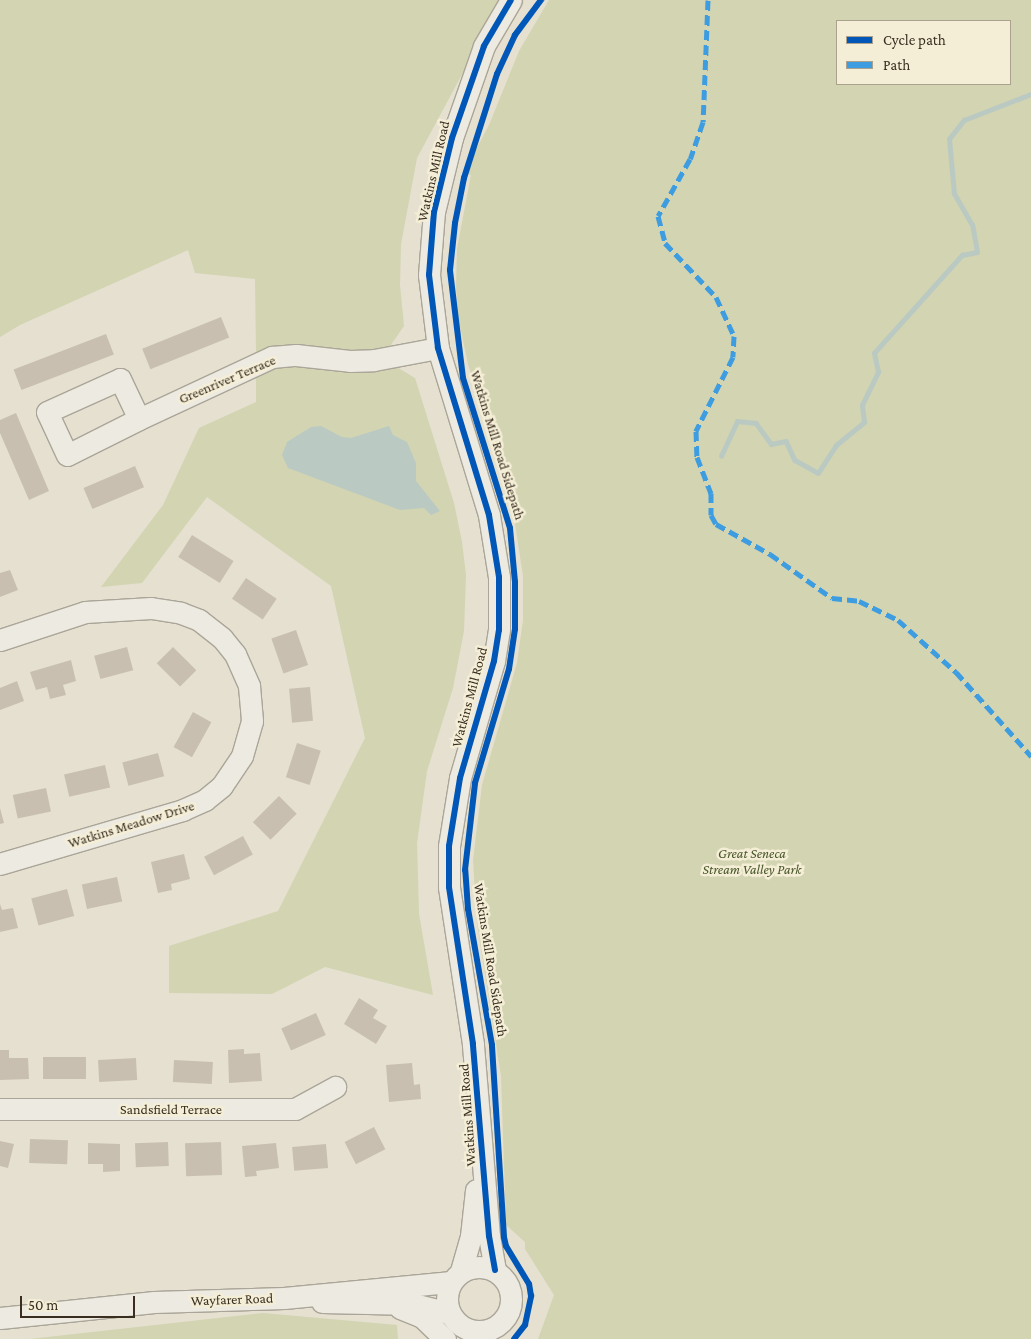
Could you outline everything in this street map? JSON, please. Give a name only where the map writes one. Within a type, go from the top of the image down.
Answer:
[{"type":"street","name":"Watkins Mill Road","points":[[495,1270],[481,1150],[473,1044],[449,887],[449,846],[460,778],[494,661],[498,630],[499,577],[485,499],[438,348],[429,276],[430,245],[440,180],[468,85],[484,46],[511,0]]},
{"type":"street","name":"Greenriver Terrace","points":[[140,419],[272,358],[296,355],[350,361],[374,360],[438,348]]},
{"type":"street","name":"Watkins Meadow Drive","points":[[0,640],[85,612],[151,608],[181,613],[199,620],[222,638],[234,654],[249,686],[252,721],[242,756],[222,786],[205,800],[183,810],[0,864]]},
{"type":"street","name":"Sandsfield Terrace","points":[[0,1109],[295,1109],[335,1087]]},
{"type":"street","name":"Watkins Mill Road","points":[[456,1277],[471,1236],[481,1150]]},
{"type":"street","points":[[478,1266],[495,1270],[509,1286],[512,1297],[510,1308],[495,1332],[455,1329],[447,1292],[456,1277],[478,1266]]},
{"type":"street","name":"Wayfarer Road","points":[[0,1318],[154,1302],[284,1298],[456,1277]]},
{"type":"street","name":"Wayfarer Road","points":[[284,1298],[395,1306],[432,1306],[455,1329]]},
{"type":"green space","points":[[0,0],[502,0],[417,158],[401,244],[400,285],[404,326],[388,349],[350,352],[288,346],[256,352],[255,279],[195,273],[188,250],[20,325],[0,337]]},
{"type":"green space","name":"Great Seneca Stream Valley Park","points":[[549,0],[1031,0],[1031,1339],[538,1339],[554,1295],[525,1249],[525,1242],[506,1225],[501,1076],[477,923],[473,860],[482,785],[517,663],[523,620],[523,576],[512,504],[468,364],[459,322],[456,288],[457,249],[471,175],[464,172],[489,125],[519,51]]},
{"type":"green space","points":[[300,363],[395,366],[415,378],[454,503],[466,575],[464,631],[453,688],[427,771],[417,843],[419,914],[433,995],[325,967],[272,994],[169,993],[169,946],[278,911],[365,738],[331,586],[207,497],[142,583],[101,587],[163,505],[199,428],[256,402],[256,372]]},
{"type":"green space","points":[[263,1313],[397,1325],[398,1339],[30,1339]]},
{"type":"shaded area","points":[[321,426],[342,437],[351,438],[389,426],[393,435],[407,442],[416,463],[416,481],[440,511],[431,515],[424,508],[400,510],[288,468],[282,455],[287,442],[311,427]]},
{"type":"building","points":[[221,317],[229,337],[150,369],[142,349]]},
{"type":"building","points":[[106,334],[114,355],[21,390],[14,369]]},
{"type":"building","points":[[16,413],[49,491],[29,500],[0,433],[0,420]]},
{"type":"building","points":[[135,466],[144,487],[92,509],[83,488]]},
{"type":"building","points":[[192,535],[234,561],[220,583],[178,557]]},
{"type":"building","points":[[10,570],[18,590],[0,597],[0,573]]},
{"type":"building","points":[[246,578],[277,599],[263,619],[232,599]]},
{"type":"building","points":[[296,630],[308,665],[283,673],[271,638]]},
{"type":"building","points":[[127,647],[133,670],[100,679],[94,656]]},
{"type":"building","points":[[173,647],[196,670],[180,687],[157,663]]},
{"type":"building","points":[[71,660],[76,681],[63,685],[66,695],[50,699],[47,687],[36,690],[30,672]]},
{"type":"building","points":[[17,681],[24,701],[0,710],[0,688]]},
{"type":"building","points":[[310,687],[313,721],[292,723],[289,689]]},
{"type":"building","points":[[193,712],[211,722],[192,757],[174,747]]},
{"type":"building","points":[[297,743],[321,751],[310,785],[286,777]]},
{"type":"building","points":[[158,753],[164,776],[128,786],[122,763]]},
{"type":"building","points":[[105,765],[110,787],[69,797],[64,774]]},
{"type":"building","points":[[46,788],[51,811],[18,819],[13,795]]},
{"type":"building","points":[[279,796],[297,814],[271,840],[253,822]]},
{"type":"building","points":[[0,808],[4,823],[0,824]]},
{"type":"building","points":[[243,836],[253,855],[214,875],[204,857]]},
{"type":"building","points":[[184,854],[190,879],[171,884],[172,890],[158,893],[151,862]]},
{"type":"building","points":[[117,877],[122,901],[87,909],[82,884]]},
{"type":"building","points":[[67,889],[74,916],[39,926],[31,899]]},
{"type":"building","points":[[0,904],[2,910],[13,908],[18,928],[0,932]]},
{"type":"building","points":[[359,998],[378,1010],[373,1018],[387,1026],[376,1044],[344,1024]]},
{"type":"building","points":[[316,1013],[326,1035],[291,1050],[281,1028]]},
{"type":"building","points":[[244,1049],[244,1054],[260,1053],[262,1081],[229,1083],[228,1050]]},
{"type":"building","points":[[0,1050],[9,1050],[9,1058],[28,1058],[29,1079],[0,1080]]},
{"type":"building","points":[[43,1057],[86,1057],[86,1079],[43,1079]]},
{"type":"building","points":[[136,1058],[137,1080],[99,1082],[98,1060]]},
{"type":"building","points":[[174,1060],[213,1062],[212,1084],[173,1082]]},
{"type":"building","points":[[412,1063],[414,1085],[420,1084],[421,1099],[389,1102],[386,1065]]},
{"type":"building","points":[[374,1127],[385,1149],[356,1164],[345,1142]]},
{"type":"building","points":[[30,1139],[68,1140],[67,1164],[29,1163]]},
{"type":"building","points":[[0,1141],[14,1144],[8,1168],[0,1166]]},
{"type":"building","points":[[168,1142],[169,1166],[136,1167],[135,1143]]},
{"type":"building","points":[[221,1142],[222,1175],[186,1176],[185,1143]]},
{"type":"building","points":[[88,1143],[120,1144],[120,1171],[103,1172],[103,1164],[88,1164]]},
{"type":"building","points":[[276,1143],[279,1168],[256,1171],[257,1176],[245,1177],[242,1146]]},
{"type":"building","points":[[326,1144],[328,1168],[294,1171],[292,1147]]},
{"type":"waterway","points":[[721,456],[737,421],[756,423],[771,444],[786,441],[795,460],[818,473],[836,445],[864,422],[862,405],[878,372],[874,353],[962,255],[977,252],[972,225],[954,194],[949,139],[964,120],[1031,94]]},
{"type":"marked path","points":[[708,0],[703,122],[690,159],[658,216],[665,243],[716,297],[734,336],[733,357],[696,431],[697,457],[711,493],[711,515],[716,524],[770,554],[832,598],[859,601],[898,620],[956,672],[1031,756]]},
{"type":"cycle path","points":[[495,1270],[489,1236],[473,1044],[449,887],[449,846],[460,778],[494,661],[499,630],[499,577],[489,515],[438,348],[429,275],[434,212],[452,138],[484,46],[511,0]]},
{"type":"cycle path","name":"Watkins Mill Road Sidepath","points":[[514,1339],[525,1325],[531,1296],[529,1284],[506,1246],[504,1237],[492,1045],[468,909],[465,870],[475,783],[509,669],[515,629],[515,582],[510,528],[463,378],[450,270],[455,223],[464,178],[497,74],[515,35],[541,0]]}]
